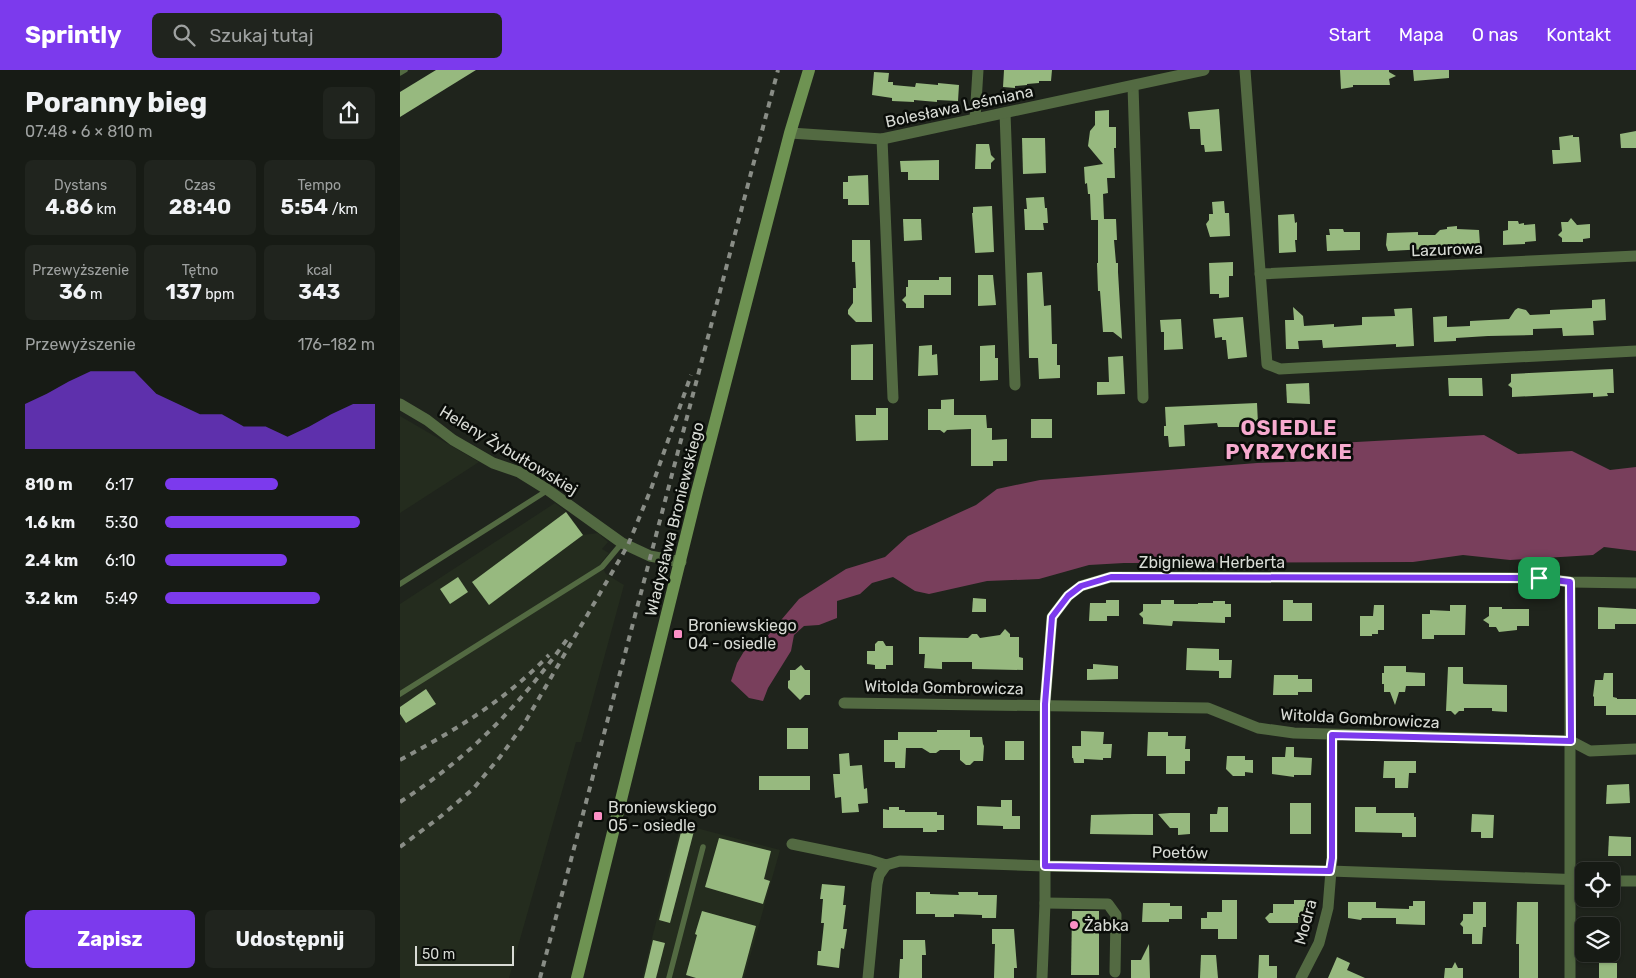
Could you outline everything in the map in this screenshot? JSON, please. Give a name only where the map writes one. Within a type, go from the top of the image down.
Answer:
[{"type":"main road","name":"Władysława Broniewskiego","points":[[577,978],[680,562],[790,133],[809,70]]},
{"type":"street","points":[[976,119],[978,70]]},
{"type":"street","name":"Bolesława Leśmiana","points":[[790,133],[882,139],[1204,70]]},
{"type":"street","points":[[1245,70],[1267,364],[1280,369],[1636,351]]},
{"type":"street","points":[[1132,86],[1143,398]]},
{"type":"street","points":[[1004,113],[1014,385]]},
{"type":"street","points":[[882,139],[893,398]]},
{"type":"street","name":"Lazurowa","points":[[1260,274],[1636,256]]},
{"type":"street","name":"Heleny Żybułtowskiej","points":[[400,404],[427,420],[453,440],[493,463],[519,472],[548,490],[622,543],[650,556],[680,562]]},
{"type":"street","name":"Zbigniewa Herberta","points":[[1042,978],[1045,903],[1045,704],[1052,617],[1068,596],[1081,586],[1111,577],[1539,578],[1570,582],[1636,583]]},
{"type":"street","points":[[1570,582],[1570,978]]},
{"type":"street","name":"Witolda Gombrowicza","points":[[844,703],[1045,704],[1208,708],[1258,728],[1294,733],[1571,741],[1590,750],[1636,749]]},
{"type":"street","points":[[1330,871],[1332,858],[1332,735]]},
{"type":"street","name":"Poetów","points":[[792,844],[886,865],[900,861],[1045,866],[1330,871],[1575,880]]},
{"type":"street","points":[[868,978],[877,884],[879,875],[886,865]]},
{"type":"street","name":"Modra","points":[[1301,978],[1319,943],[1328,908],[1330,871]]},
{"type":"street","points":[[1620,881],[1636,881]]},
{"type":"street","points":[[1045,903],[1108,904],[1116,915],[1115,972]]},
{"type":"lane","points":[[400,73],[405,70]]},
{"type":"lane","points":[[400,584],[548,490]]},
{"type":"lane","points":[[400,694],[602,567],[622,543]]},
{"type":"lane","points":[[669,978],[703,847]]},
{"type":"shaded area","points":[[400,416],[479,462],[400,513]]},
{"type":"shaded area","points":[[1484,435],[1518,454],[1572,451],[1610,470],[1636,467],[1636,551],[1604,547],[1593,555],[1510,560],[1463,555],[1413,562],[1124,563],[1089,565],[1039,579],[987,581],[929,594],[915,591],[893,577],[872,583],[860,594],[837,601],[837,618],[819,625],[804,626],[794,635],[791,651],[768,688],[763,701],[749,698],[731,681],[737,663],[749,643],[759,646],[799,599],[846,569],[885,557],[908,536],[976,505],[997,489],[1040,480],[1257,463],[1320,461],[1338,443]]},
{"type":"shaded area","points":[[555,503],[567,512],[583,535],[598,533],[608,542],[602,549],[609,553],[600,564],[606,574],[624,585],[581,742],[576,742],[509,978],[400,978],[400,604]]},
{"type":"shaded area","points":[[681,824],[780,850],[744,978],[642,978]]},
{"type":"building","points":[[436,70],[476,70],[400,117],[400,92]]},
{"type":"building","points":[[1004,70],[1052,70],[1051,81],[1039,81],[1039,83],[1015,86],[1015,88],[1003,87]]},
{"type":"building","points":[[1340,70],[1389,70],[1389,72],[1396,76],[1389,79],[1390,85],[1353,85],[1353,87],[1341,89]]},
{"type":"building","points":[[1413,70],[1449,70],[1449,78],[1414,81]]},
{"type":"building","points":[[874,72],[889,73],[888,82],[893,82],[893,85],[915,87],[916,83],[938,85],[938,83],[959,85],[958,101],[892,101],[892,98],[872,95]]},
{"type":"building","points":[[1219,109],[1222,151],[1205,152],[1204,145],[1201,145],[1200,129],[1190,129],[1188,112]]},
{"type":"building","points":[[1109,110],[1109,127],[1116,127],[1116,148],[1114,148],[1115,178],[1107,178],[1108,193],[1103,194],[1104,219],[1116,219],[1117,240],[1114,240],[1116,263],[1118,263],[1122,339],[1113,332],[1103,332],[1100,291],[1098,291],[1098,220],[1091,220],[1090,194],[1088,194],[1087,183],[1085,184],[1084,167],[1103,164],[1088,146],[1090,131],[1095,125],[1095,111]]},
{"type":"building","points":[[1636,131],[1636,148],[1621,148],[1620,134]]},
{"type":"building","points":[[1573,135],[1573,137],[1579,137],[1581,162],[1553,164],[1552,150],[1560,150],[1559,137]]},
{"type":"building","points":[[1022,138],[1045,138],[1046,173],[1023,174]]},
{"type":"building","points":[[976,144],[989,144],[991,155],[995,159],[991,163],[991,169],[975,169]]},
{"type":"building","points":[[939,160],[939,180],[908,180],[908,172],[901,172],[900,161]]},
{"type":"building","points":[[868,175],[869,205],[848,205],[848,199],[843,199],[843,182],[848,182],[848,176]]},
{"type":"building","points":[[1044,197],[1048,223],[1043,223],[1044,230],[1025,230],[1024,209],[1027,209],[1026,198]]},
{"type":"building","points":[[1224,201],[1225,213],[1229,213],[1230,236],[1210,237],[1206,224],[1209,220],[1209,214],[1213,214],[1212,202]]},
{"type":"building","points":[[992,206],[994,252],[975,253],[973,207]]},
{"type":"building","points":[[1294,214],[1295,223],[1297,222],[1296,252],[1279,253],[1278,215]]},
{"type":"building","points":[[1571,218],[1577,225],[1590,224],[1590,238],[1583,239],[1583,242],[1562,242],[1562,238],[1558,235],[1562,231],[1561,222],[1568,222]]},
{"type":"building","points":[[903,219],[921,219],[922,240],[904,241]]},
{"type":"building","points":[[1508,221],[1518,221],[1519,224],[1524,223],[1524,225],[1535,224],[1536,241],[1525,242],[1525,244],[1503,245],[1503,231],[1508,230]]},
{"type":"building","points":[[1457,226],[1457,229],[1479,230],[1480,244],[1467,245],[1467,247],[1388,251],[1386,245],[1387,233],[1418,232],[1418,235],[1435,235],[1440,230],[1447,229],[1447,227]]},
{"type":"building","points":[[1329,229],[1343,229],[1344,232],[1360,232],[1360,250],[1327,251],[1326,235],[1330,235]]},
{"type":"building","points":[[852,240],[870,240],[872,322],[856,322],[848,314],[848,310],[853,303],[853,288],[856,288],[855,262],[852,262]]},
{"type":"building","points":[[1233,262],[1233,276],[1229,276],[1229,297],[1219,298],[1219,294],[1210,294],[1209,263]]},
{"type":"building","points":[[1042,272],[1044,306],[1051,305],[1052,344],[1057,344],[1057,365],[1060,365],[1060,378],[1039,379],[1038,358],[1029,358],[1027,273]]},
{"type":"building","points":[[978,275],[993,275],[996,305],[978,306]]},
{"type":"building","points":[[939,277],[951,277],[951,295],[924,295],[924,308],[906,308],[906,304],[902,300],[906,296],[908,280],[939,280]]},
{"type":"building","points":[[1605,299],[1606,320],[1593,321],[1594,335],[1563,336],[1562,328],[1533,329],[1533,335],[1456,338],[1456,341],[1434,342],[1433,317],[1447,316],[1447,327],[1470,326],[1470,321],[1509,319],[1518,308],[1526,310],[1530,315],[1550,314],[1550,310],[1592,308],[1592,300]]},
{"type":"building","points":[[1293,307],[1303,316],[1304,326],[1334,324],[1334,327],[1362,325],[1362,317],[1395,316],[1394,309],[1412,308],[1414,346],[1396,347],[1396,344],[1323,348],[1322,340],[1298,341],[1299,349],[1286,349],[1285,320],[1294,320]]},
{"type":"building","points":[[1243,317],[1247,357],[1228,359],[1226,340],[1222,340],[1222,337],[1215,338],[1213,319]]},
{"type":"building","points":[[1181,319],[1183,349],[1164,350],[1164,332],[1161,332],[1160,320]]},
{"type":"building","points":[[873,344],[873,380],[851,380],[851,345]]},
{"type":"building","points":[[932,345],[932,355],[937,354],[938,375],[918,376],[919,346]]},
{"type":"building","points":[[995,345],[995,358],[998,358],[998,380],[980,381],[980,346]]},
{"type":"building","points":[[1123,356],[1125,394],[1097,395],[1097,382],[1109,382],[1108,357]]},
{"type":"building","points":[[1613,369],[1614,393],[1607,393],[1608,396],[1593,397],[1593,393],[1512,397],[1512,388],[1508,385],[1511,382],[1511,374]]},
{"type":"building","points":[[1448,378],[1482,378],[1483,396],[1449,396]]},
{"type":"building","points":[[1309,383],[1310,404],[1287,403],[1286,384]]},
{"type":"building","points":[[954,399],[954,415],[986,415],[987,428],[992,428],[992,440],[1007,439],[1007,461],[993,461],[993,466],[971,466],[971,429],[947,430],[944,433],[940,430],[928,430],[928,409],[941,409],[941,400]]},
{"type":"building","points":[[1257,403],[1258,424],[1238,427],[1218,427],[1217,423],[1184,425],[1185,446],[1169,447],[1168,436],[1164,436],[1164,426],[1166,426],[1165,407]]},
{"type":"building","points":[[876,408],[888,408],[888,440],[856,441],[855,415],[876,415]]},
{"type":"building","points":[[1031,419],[1052,419],[1052,438],[1031,438]]},
{"type":"building","points":[[566,512],[583,535],[489,605],[472,582]]},
{"type":"building","points":[[458,577],[468,592],[450,604],[440,589]]},
{"type":"building","points":[[973,598],[986,599],[986,612],[972,612]]},
{"type":"building","points":[[1106,600],[1119,600],[1119,616],[1107,616],[1107,621],[1089,621],[1090,603],[1106,603]]},
{"type":"building","points":[[1161,600],[1174,600],[1174,604],[1225,601],[1225,604],[1231,604],[1231,617],[1225,617],[1225,623],[1173,621],[1172,626],[1143,624],[1143,618],[1139,614],[1143,611],[1143,604],[1161,604]]},
{"type":"building","points":[[1283,600],[1293,600],[1293,603],[1312,603],[1312,621],[1283,621]]},
{"type":"building","points":[[1374,605],[1384,605],[1384,630],[1378,630],[1378,634],[1372,634],[1372,636],[1360,636],[1360,616],[1373,616]]},
{"type":"building","points":[[1450,605],[1466,605],[1465,635],[1434,635],[1434,639],[1422,639],[1422,614],[1430,614],[1430,610],[1450,611]]},
{"type":"building","points":[[1489,607],[1529,609],[1529,626],[1517,626],[1517,630],[1499,632],[1496,627],[1489,627],[1489,624],[1483,620],[1489,616]]},
{"type":"building","points":[[1598,607],[1636,609],[1636,624],[1615,624],[1615,629],[1598,629]]},
{"type":"building","points":[[1005,629],[1010,634],[1010,637],[1019,637],[1019,657],[1023,658],[1023,670],[972,669],[972,662],[942,662],[942,669],[924,668],[925,654],[919,654],[919,637],[968,638],[972,634],[977,634],[980,638],[1000,635]]},
{"type":"building","points":[[878,641],[883,641],[886,646],[893,646],[893,665],[886,665],[886,669],[875,669],[875,665],[867,664],[867,651],[875,651],[875,644]]},
{"type":"building","points":[[1187,648],[1219,649],[1219,660],[1232,660],[1231,678],[1219,678],[1219,671],[1186,670]]},
{"type":"building","points":[[1093,664],[1118,666],[1118,679],[1087,680],[1087,669],[1093,669]]},
{"type":"building","points":[[801,665],[805,670],[810,670],[810,695],[805,695],[800,700],[788,688],[788,681],[790,680],[790,670],[795,670]]},
{"type":"building","points":[[1384,666],[1406,666],[1406,672],[1425,673],[1425,686],[1406,686],[1405,692],[1399,692],[1395,705],[1390,692],[1384,692],[1382,673],[1384,673]]},
{"type":"building","points":[[1448,667],[1463,667],[1464,684],[1507,685],[1507,712],[1492,711],[1492,708],[1464,708],[1464,711],[1459,711],[1455,715],[1451,711],[1446,711]]},
{"type":"building","points":[[1604,673],[1613,673],[1613,697],[1617,699],[1636,699],[1636,715],[1606,715],[1606,706],[1594,706],[1595,680],[1603,680]]},
{"type":"building","points":[[1274,675],[1298,675],[1298,679],[1312,679],[1312,692],[1298,692],[1298,695],[1273,695]]},
{"type":"building","points":[[426,689],[436,704],[406,723],[400,714],[400,707]]},
{"type":"building","points":[[787,728],[808,728],[808,749],[787,749]]},
{"type":"building","points":[[937,730],[970,730],[970,737],[982,737],[984,746],[983,761],[974,761],[970,765],[966,765],[960,760],[960,750],[940,750],[936,753],[930,753],[922,748],[906,748],[905,768],[895,768],[895,762],[884,762],[884,740],[898,740],[898,732],[937,732]]},
{"type":"building","points":[[1081,731],[1104,732],[1103,744],[1112,744],[1111,758],[1103,758],[1103,760],[1084,759],[1084,763],[1074,763],[1072,746],[1081,746]]},
{"type":"building","points":[[1148,732],[1168,732],[1168,736],[1186,736],[1185,749],[1190,749],[1190,761],[1185,761],[1185,774],[1166,774],[1166,756],[1147,756]]},
{"type":"building","points":[[1005,741],[1024,741],[1024,760],[1005,760]]},
{"type":"building","points":[[1286,747],[1294,747],[1294,757],[1312,758],[1311,775],[1294,775],[1294,777],[1272,774],[1272,757],[1285,757]]},
{"type":"building","points":[[849,753],[850,766],[862,765],[864,789],[867,788],[868,803],[858,804],[859,812],[842,813],[841,797],[835,798],[833,774],[840,774],[839,754]]},
{"type":"building","points":[[1227,756],[1245,756],[1245,760],[1253,760],[1253,773],[1245,772],[1245,776],[1233,776],[1226,769]]},
{"type":"building","points":[[1384,761],[1416,761],[1416,773],[1409,773],[1408,788],[1395,788],[1395,778],[1383,778]]},
{"type":"building","points":[[759,776],[810,776],[810,790],[759,790]]},
{"type":"building","points":[[1629,784],[1630,803],[1606,804],[1607,785]]},
{"type":"building","points":[[1001,800],[1012,800],[1012,816],[1020,816],[1020,829],[1003,829],[1003,826],[977,825],[977,806],[1001,807]]},
{"type":"building","points":[[1290,803],[1311,803],[1311,834],[1290,834]]},
{"type":"building","points":[[889,807],[899,807],[899,810],[905,810],[905,812],[937,812],[937,815],[944,815],[944,830],[923,832],[923,828],[883,828],[883,809],[889,810]]},
{"type":"building","points":[[1218,807],[1228,807],[1228,832],[1210,832],[1210,814],[1217,814]]},
{"type":"building","points":[[1355,807],[1376,807],[1376,813],[1414,813],[1414,817],[1416,817],[1416,837],[1402,837],[1402,833],[1355,832]]},
{"type":"building","points":[[1190,813],[1190,834],[1178,835],[1178,828],[1170,828],[1158,814]]},
{"type":"building","points":[[1153,814],[1153,835],[1090,834],[1091,815]]},
{"type":"building","points":[[1472,814],[1494,815],[1493,838],[1481,838],[1481,832],[1471,832]]},
{"type":"building","points":[[682,828],[694,831],[670,923],[659,920]]},
{"type":"building","points":[[1609,836],[1631,837],[1631,856],[1608,856]]},
{"type":"building","points":[[719,838],[771,851],[764,879],[770,881],[763,904],[705,887]]},
{"type":"building","points":[[822,884],[845,886],[843,905],[846,905],[843,929],[847,929],[844,949],[841,948],[839,968],[817,965],[818,951],[821,951],[824,923],[821,923],[823,899],[820,899]]},
{"type":"building","points":[[916,892],[959,895],[958,892],[978,892],[978,895],[997,895],[996,918],[982,918],[982,915],[954,914],[954,917],[935,917],[935,914],[916,914]]},
{"type":"building","points":[[1222,900],[1237,900],[1237,939],[1218,939],[1218,929],[1201,929],[1201,918],[1207,918],[1207,912],[1222,912]]},
{"type":"building","points":[[1294,900],[1306,900],[1306,917],[1298,917],[1298,923],[1269,923],[1265,918],[1270,913],[1273,913],[1273,904],[1294,904]]},
{"type":"building","points":[[1413,901],[1425,901],[1425,925],[1396,924],[1396,918],[1362,918],[1361,920],[1348,918],[1348,902],[1376,902],[1376,908],[1409,909],[1409,906],[1413,906]]},
{"type":"building","points":[[1473,902],[1486,902],[1486,927],[1483,927],[1482,944],[1472,944],[1472,934],[1463,934],[1463,927],[1460,924],[1463,920],[1463,914],[1473,914]]},
{"type":"building","points":[[1517,902],[1538,902],[1538,978],[1519,978],[1519,944],[1516,944]]},
{"type":"building","points":[[1143,903],[1170,903],[1170,906],[1182,906],[1182,919],[1169,919],[1169,922],[1142,922]]},
{"type":"building","points":[[702,911],[756,926],[742,978],[696,978],[686,975]]},
{"type":"building","points":[[1072,911],[1099,911],[1099,975],[1071,975]]},
{"type":"building","points":[[992,929],[1014,929],[1017,968],[1014,968],[1014,978],[994,978],[995,944],[992,944]]},
{"type":"building","points":[[653,940],[665,943],[656,978],[644,978]]},
{"type":"building","points":[[903,940],[925,940],[926,955],[922,955],[922,978],[899,978],[900,959],[903,959]]},
{"type":"building","points":[[1149,944],[1150,978],[1131,978],[1131,960],[1141,960]]},
{"type":"building","points":[[1201,955],[1216,955],[1218,978],[1200,978]]},
{"type":"building","points":[[1259,955],[1269,955],[1269,966],[1277,966],[1277,978],[1258,978]]},
{"type":"building","points":[[1337,957],[1350,963],[1347,970],[1365,978],[1328,978]]},
{"type":"building","points":[[1455,962],[1458,968],[1463,968],[1463,978],[1444,978],[1445,968],[1452,968]]},
{"type":"building","points":[[1599,963],[1617,963],[1617,978],[1599,978]]},
{"type":"railway","points":[[540,978],[778,70]]},
{"type":"railway","points":[[400,847],[473,789],[524,724],[628,545],[651,489],[691,375]]},
{"type":"railway","points":[[400,802],[449,767],[492,728],[531,686],[568,638]]},
{"type":"railway","points":[[400,760],[479,714],[532,672],[549,655]]},
{"type":"place","name":"Broniewskiego 04 - osiedle","points":[[678,634]]},
{"type":"place","name":"Broniewskiego 05 - osiedle","points":[[598,816]]},
{"type":"place","name":"Żabka","points":[[1074,925]]},
{"type":"district","name":"OSIEDLE PYRZYCKIE","points":[[1289,440]]},
{"type":"route","points":[[1111,577],[1539,578],[1570,582],[1571,741],[1332,735],[1332,858],[1330,871],[1045,866],[1045,704],[1052,617],[1068,596],[1081,586],[1111,577]]}]
